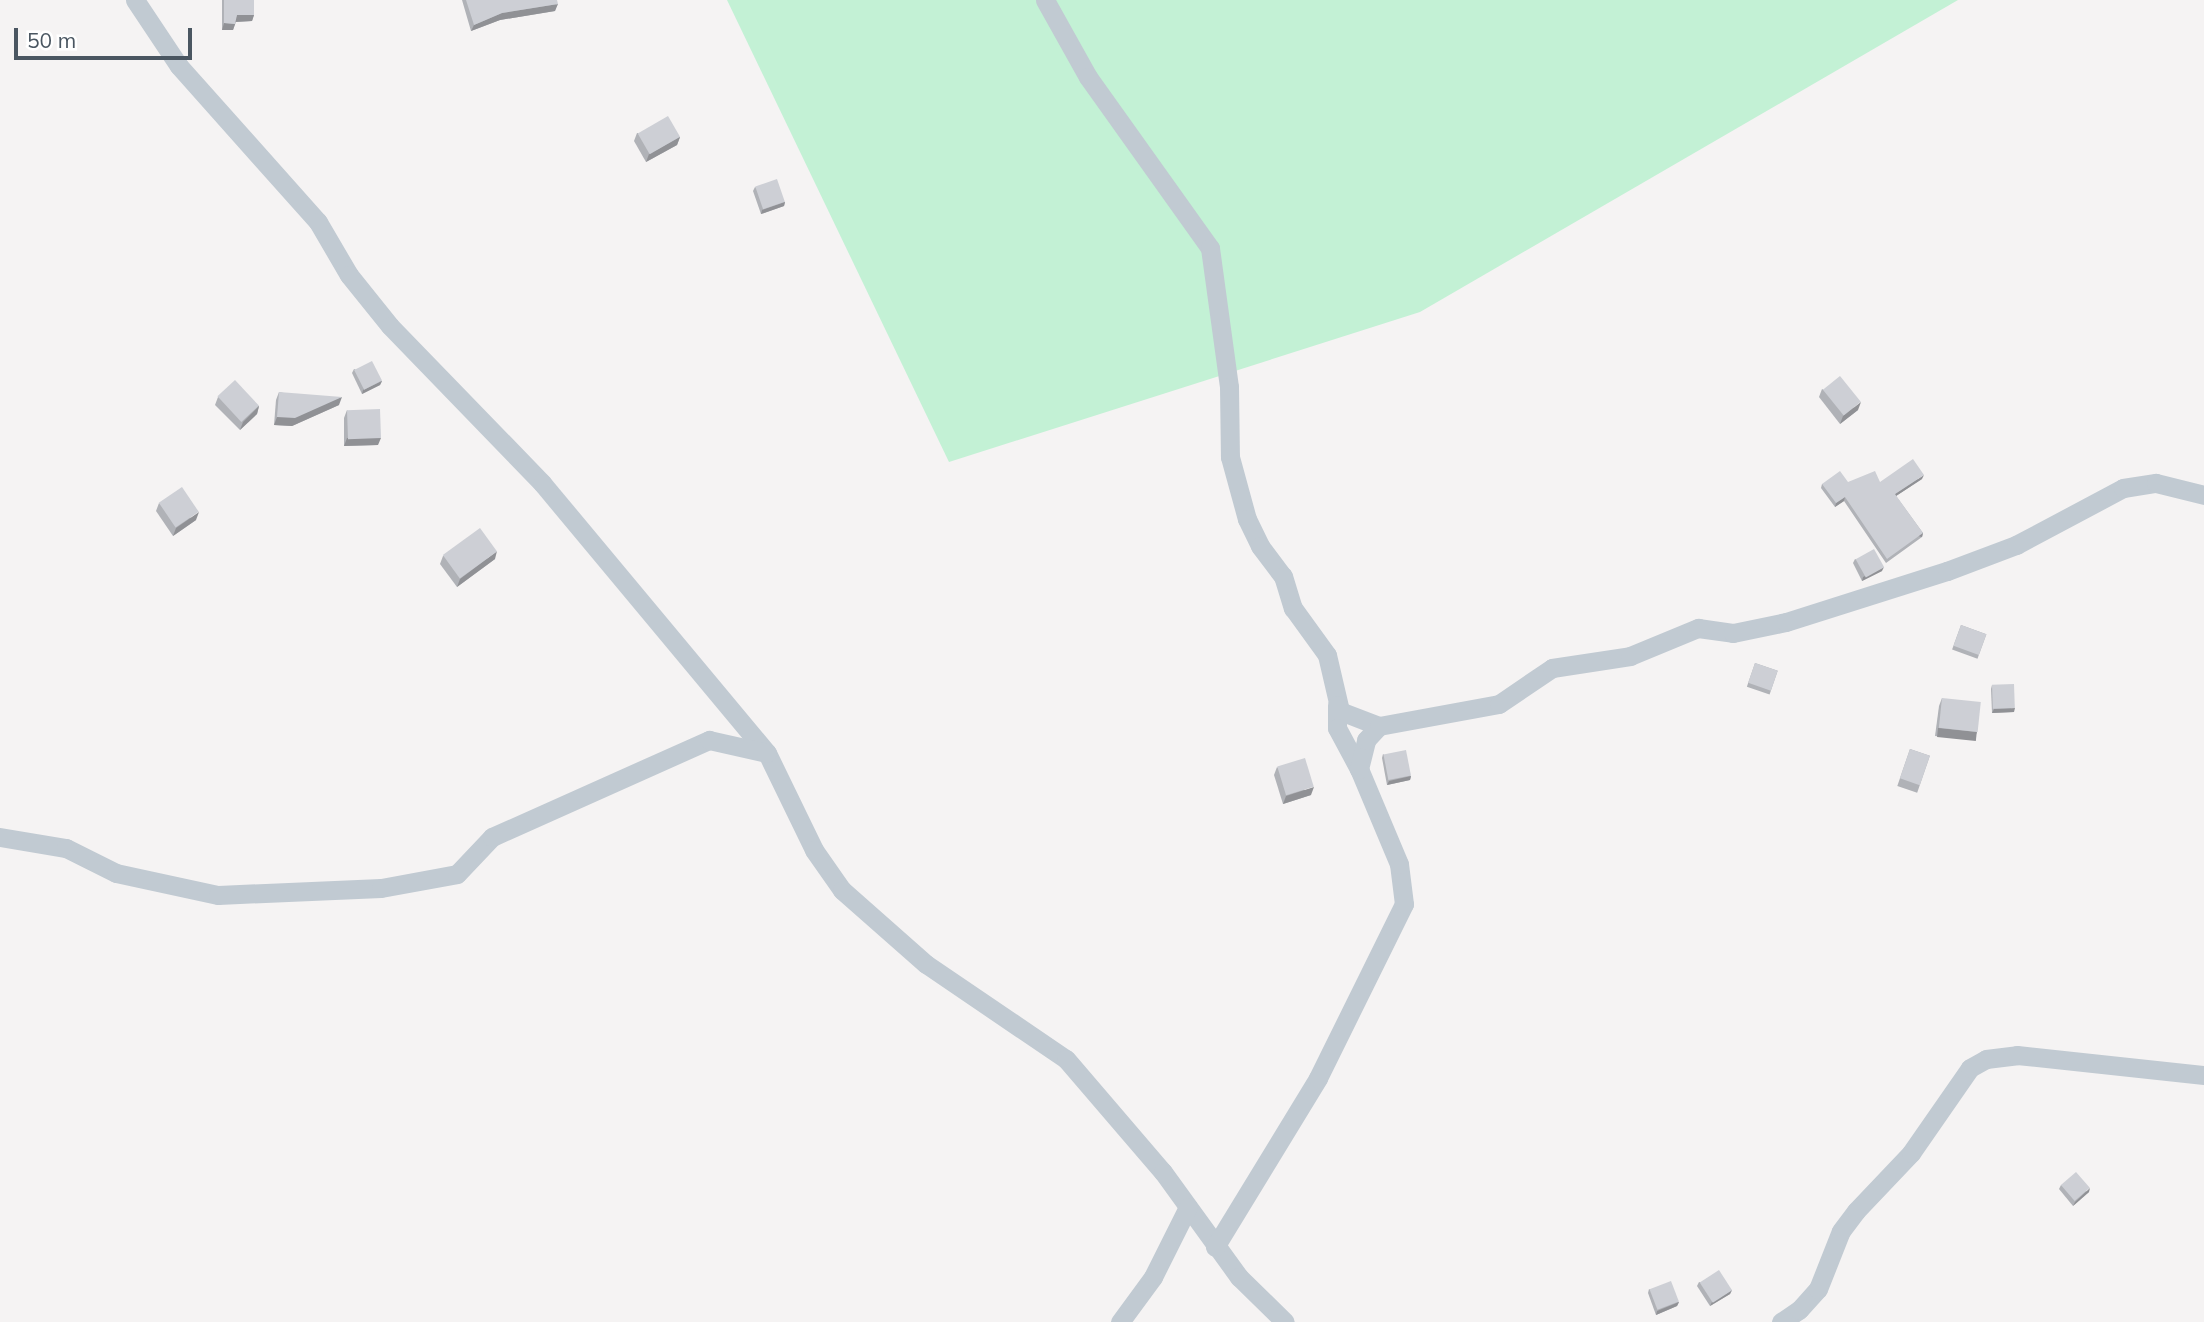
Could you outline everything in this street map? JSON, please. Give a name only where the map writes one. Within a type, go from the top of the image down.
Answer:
[{"type":"street","points":[[135,0],[179,66],[317,222],[349,275],[390,326],[542,483],[767,753],[814,850],[842,890],[926,964],[1066,1059],[1188,1207],[1215,1247],[1284,1322]]},
{"type":"street","points":[[1045,0],[1088,78],[1210,248],[1229,387],[1230,457],[1247,519],[1259,546],[1283,576],[1293,608],[1327,655],[1337,705],[1337,728],[1359,769],[1399,864],[1404,904],[1318,1078],[1215,1247]]},
{"type":"street","points":[[1337,705],[1348,715],[1379,726],[1499,704],[1552,668],[1641,653],[1698,628],[1733,633],[1776,624],[1935,575],[2016,545],[2123,488],[2156,483],[2204,495]]},
{"type":"street","points":[[1359,769],[1366,740],[1379,726]]},
{"type":"street","points":[[0,837],[66,848],[116,873],[218,895],[381,888],[457,874],[492,837],[709,740],[767,753]]},
{"type":"street","points":[[1781,1322],[1799,1310],[1818,1289],[1841,1231],[1856,1211],[1911,1153],[1970,1068],[1986,1059],[2017,1055],[2204,1075]]},
{"type":"street","points":[[1120,1322],[1153,1277],[1188,1207]]},
{"type":"green space","points":[[727,0],[1958,0],[1420,312],[949,462]]},
{"type":"building","points":[[224,0],[254,0],[254,15],[237,15],[235,24],[224,23]]},
{"type":"building","points":[[466,0],[557,0],[558,4],[502,13],[474,25]]},
{"type":"building","points":[[668,116],[680,137],[650,154],[638,134]]},
{"type":"building","points":[[777,179],[785,202],[763,209],[755,186]]},
{"type":"building","points":[[372,361],[382,381],[364,390],[354,370]]},
{"type":"building","points":[[1840,376],[1861,402],[1844,415],[1823,390]]},
{"type":"building","points":[[235,380],[259,406],[241,422],[217,396]]},
{"type":"building","points":[[279,392],[342,397],[295,418],[277,417]]},
{"type":"building","points":[[380,409],[381,438],[348,439],[347,410]]},
{"type":"building","points":[[1913,459],[1924,475],[1895,494],[1923,533],[1887,559],[1845,497],[1836,503],[1822,484],[1840,471],[1848,482],[1875,471],[1880,482]]},
{"type":"building","points":[[182,487],[199,512],[176,528],[159,503]]},
{"type":"building","points":[[480,528],[497,551],[460,578],[443,555]]},
{"type":"building","points":[[1874,549],[1884,567],[1866,578],[1856,559]]},
{"type":"building","points":[[1961,625],[1986,634],[1979,655],[1953,646]]},
{"type":"building","points":[[1755,663],[1778,671],[1771,691],[1748,683]]},
{"type":"building","points":[[2014,684],[2015,708],[1993,709],[1992,685]]},
{"type":"building","points":[[1942,698],[1981,702],[1978,732],[1939,728]]},
{"type":"building","points":[[1910,749],[1930,756],[1920,785],[1900,778]]},
{"type":"building","points":[[1406,750],[1411,776],[1388,780],[1383,754]]},
{"type":"building","points":[[1305,758],[1314,787],[1286,795],[1277,766]]},
{"type":"building","points":[[2076,1172],[2090,1188],[2075,1201],[2061,1185]]},
{"type":"building","points":[[1719,1270],[1732,1290],[1713,1303],[1700,1283]]},
{"type":"building","points":[[1671,1281],[1679,1302],[1657,1310],[1650,1289]]}]
